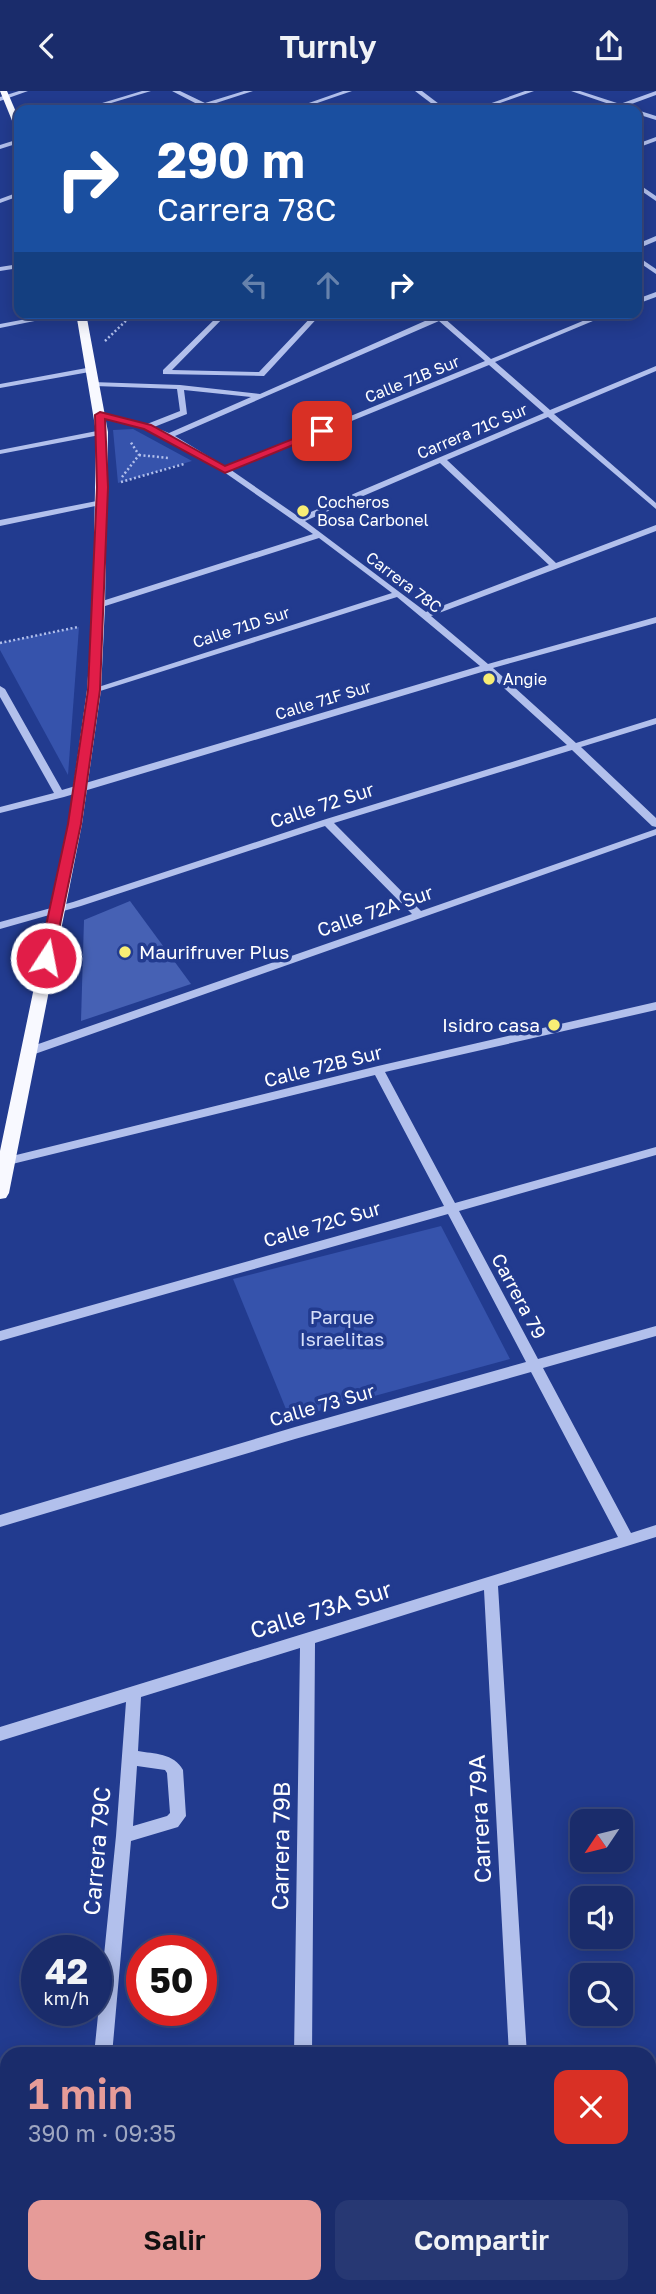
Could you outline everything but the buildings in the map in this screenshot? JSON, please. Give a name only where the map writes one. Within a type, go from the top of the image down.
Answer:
[{"type":"main road","points":[[3,96],[14,118]]},
{"type":"main road","points":[[0,1193],[3,1162],[75,824],[94,690],[99,605],[102,432],[82,319]]},
{"type":"street","points":[[3,96],[25,91]]},
{"type":"street","points":[[99,105],[148,91]]},
{"type":"street","points":[[174,91],[205,105],[250,91]]},
{"type":"street","points":[[307,105],[349,91]]},
{"type":"street","points":[[418,91],[437,105]]},
{"type":"street","points":[[490,105],[531,91]]},
{"type":"street","points":[[574,91],[616,105]]},
{"type":"street","points":[[622,105],[656,93]]},
{"type":"street","points":[[0,326],[38,319]]},
{"type":"street","points":[[219,319],[166,372],[261,374],[313,319]]},
{"type":"street","points":[[167,437],[438,319]]},
{"type":"street","points":[[441,319],[656,507]]},
{"type":"street","name":"Calle 71B Sur","points":[[225,470],[594,319]]},
{"type":"street","name":"Carrera 71C Sur","points":[[299,520],[656,367]]},
{"type":"street","points":[[0,386],[92,369]]},
{"type":"street","points":[[95,384],[180,387],[261,396]]},
{"type":"street","points":[[148,427],[184,412],[180,387]]},
{"type":"street","name":"Carrera 78C","points":[[100,415],[148,427],[167,437],[225,470],[299,520],[426,615],[488,667],[574,744],[656,824]]},
{"type":"street","points":[[0,452],[102,432]]},
{"type":"street","points":[[441,459],[555,566]]},
{"type":"street","points":[[0,523],[102,502]]},
{"type":"street","points":[[426,615],[656,528]]},
{"type":"street","points":[[99,605],[319,535]]},
{"type":"street","name":"Calle 71D Sur","points":[[94,690],[398,594]]},
{"type":"street","name":"Calle 71F Sur","points":[[0,810],[60,795],[488,667],[656,620]]},
{"type":"street","points":[[0,689],[3,702],[60,795]]},
{"type":"street","name":"Calle 72 Sur","points":[[0,926],[55,911],[574,744],[656,721]]},
{"type":"street","points":[[327,822],[418,914]]},
{"type":"street","name":"Calle 72A Sur","points":[[27,1052],[656,832]]},
{"type":"street","name":"Calle 72B Sur","points":[[3,1162],[378,1070],[656,1006]]},
{"type":"street","name":"Carrera 79","points":[[378,1070],[627,1540]]},
{"type":"street","name":"Calle 72C Sur","points":[[0,1336],[656,1151]]},
{"type":"street","name":"Calle 73 Sur","points":[[0,1521],[656,1331]]},
{"type":"street","name":"Calle 73A Sur","points":[[0,1734],[656,1531]]},
{"type":"street","name":"Carrera 79A","points":[[491,1582],[517,2047]]},
{"type":"street","name":"Carrera 79B","points":[[303,2047],[308,1638]]},
{"type":"street","name":"Carrera 79C","points":[[104,2047],[124,1836],[134,1692]]},
{"type":"street","points":[[124,1836],[173,1822],[178,1816],[175,1770],[169,1764],[129,1757]]},
{"type":"path","points":[[103,343],[128,319]]},
{"type":"path","points":[[118,419],[139,455]]},
{"type":"path","points":[[139,455],[166,458],[192,461],[118,483],[139,455]]},
{"type":"path","points":[[0,643],[86,625]]},
{"type":"green space","points":[[133,429],[192,461],[118,483],[113,430]]},
{"type":"green space","points":[[79,627],[68,775],[0,650],[0,643]]},
{"type":"green space","name":"Parque Israelitas","points":[[441,1226],[510,1359],[290,1419],[233,1279]]},
{"type":"place","name":"Cocheros Bosa Carbonel","points":[[303,511]]},
{"type":"place","name":"Angie","points":[[489,679]]},
{"type":"place","name":"Maurifruver Plus","points":[[125,952]]},
{"type":"place","name":"Isidro casa","points":[[554,1025]]},
{"type":"route","points":[[46,958],[75,824],[94,690],[102,487],[100,415],[148,427],[225,470],[322,431]]}]
